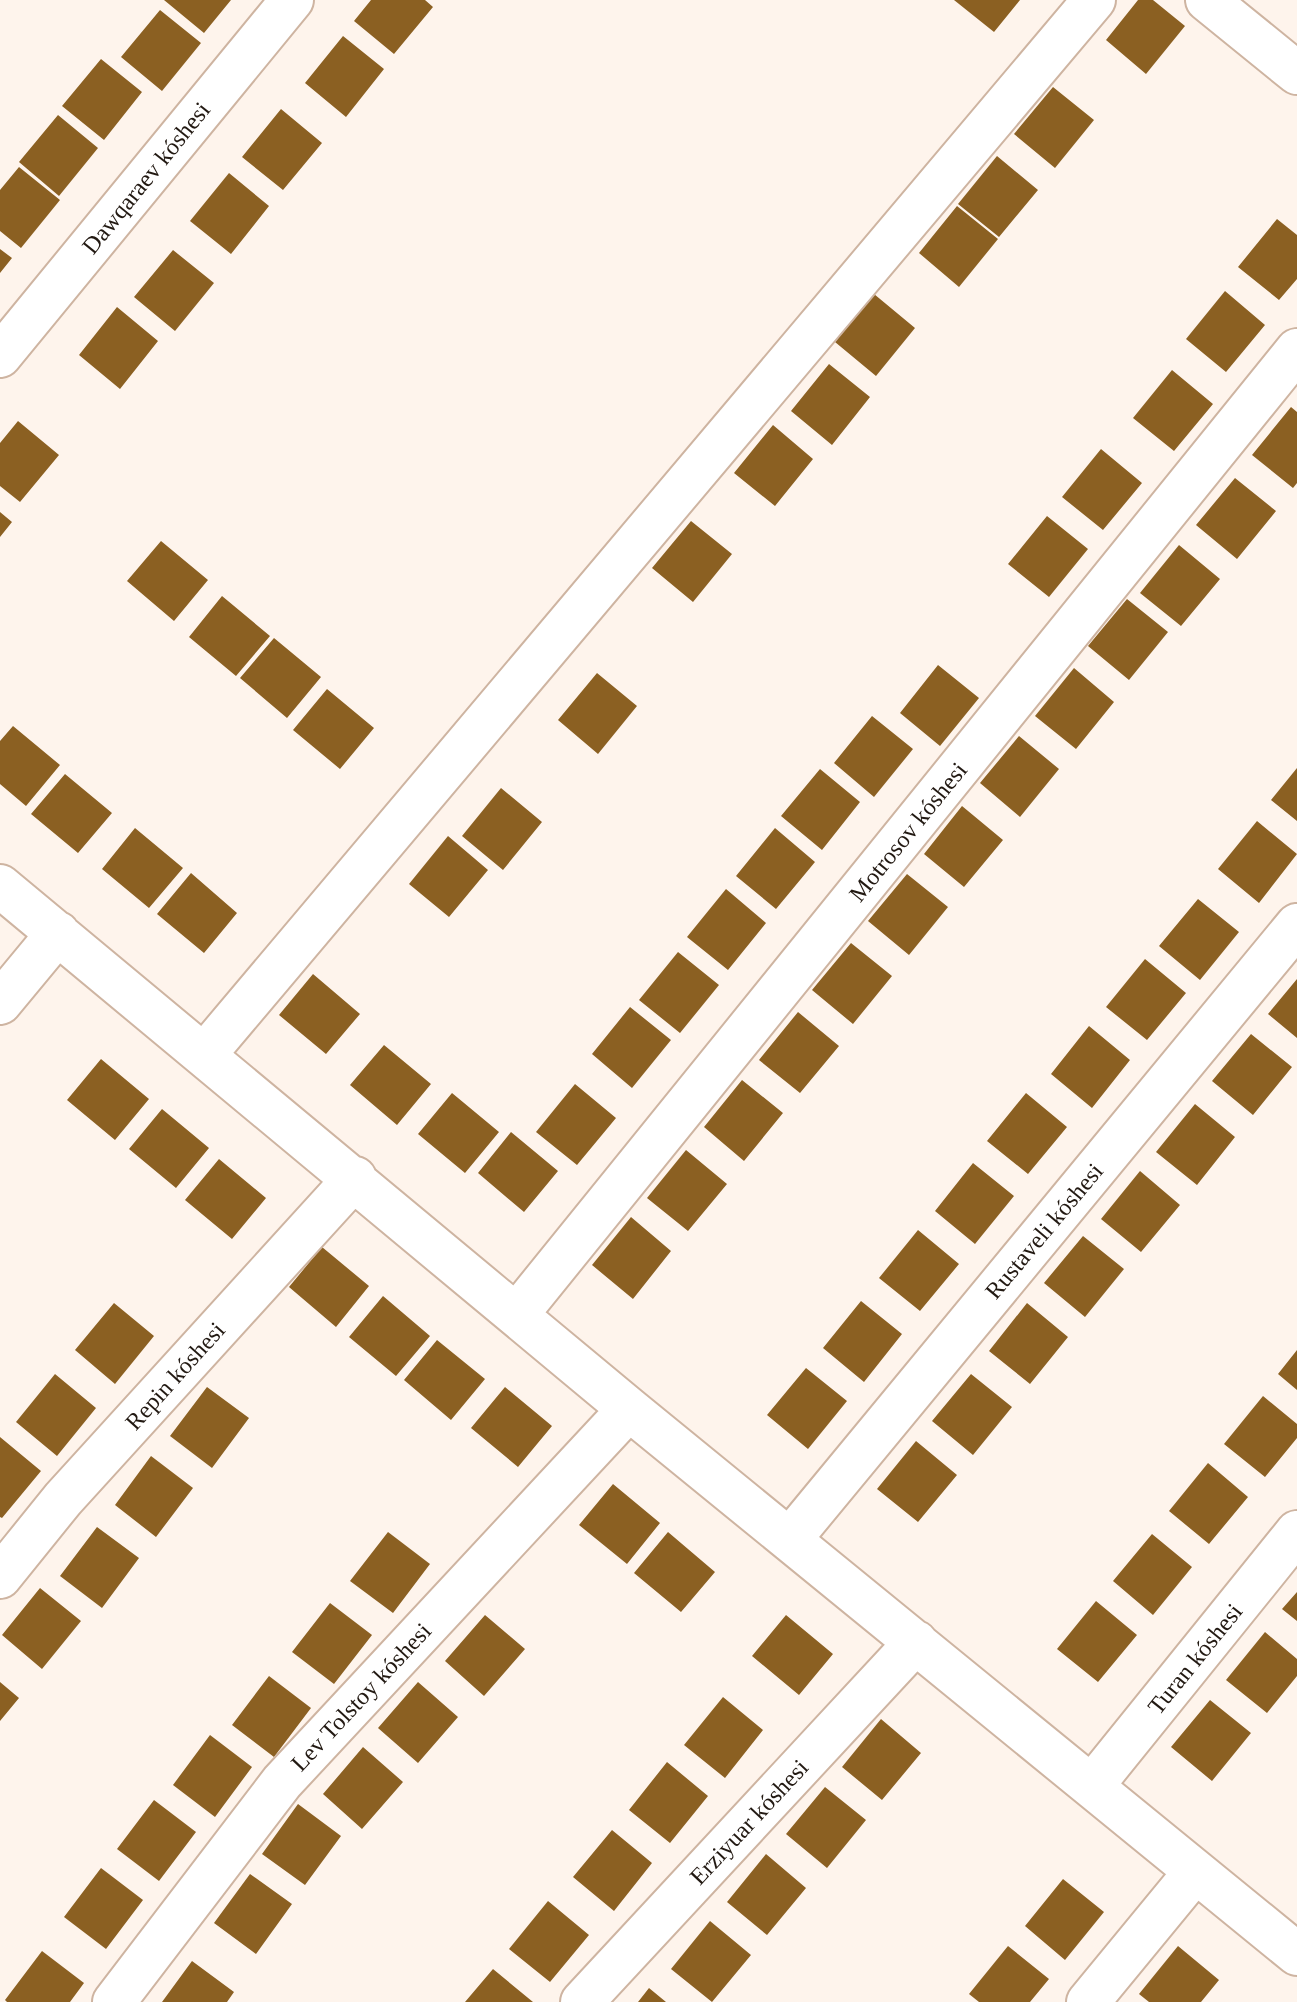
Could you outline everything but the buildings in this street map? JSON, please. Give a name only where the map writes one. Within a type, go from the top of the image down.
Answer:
[{"type":"street","name":"Dawqaraev kóshesi","points":[[0,356],[292,0]]},
{"type":"street","points":[[205,1054],[1094,0]]},
{"type":"street","points":[[1207,0],[1297,73]]},
{"type":"street","name":"Motrosov kóshesi","points":[[518,1313],[1297,350]]},
{"type":"street","points":[[0,886],[518,1313],[629,1409],[791,1538],[1297,1954]]},
{"type":"street","name":"Rustaveli kóshesi","points":[[791,1538],[1297,925]]},
{"type":"street","points":[[0,1003],[58,933]]},
{"type":"street","name":"Repin kóshesi","points":[[0,1577],[63,1499],[355,1178]]},
{"type":"street","name":"Lev Tolstoy kóshesi","points":[[114,2002],[282,1782],[629,1409]]},
{"type":"street","name":"Turan kóshesi","points":[[1092,1786],[1297,1532]]},
{"type":"street","name":"Erziyuar kóshesi","points":[[582,2002],[916,1642]]},
{"type":"street","points":[[1088,2002],[1195,1872]]}]
